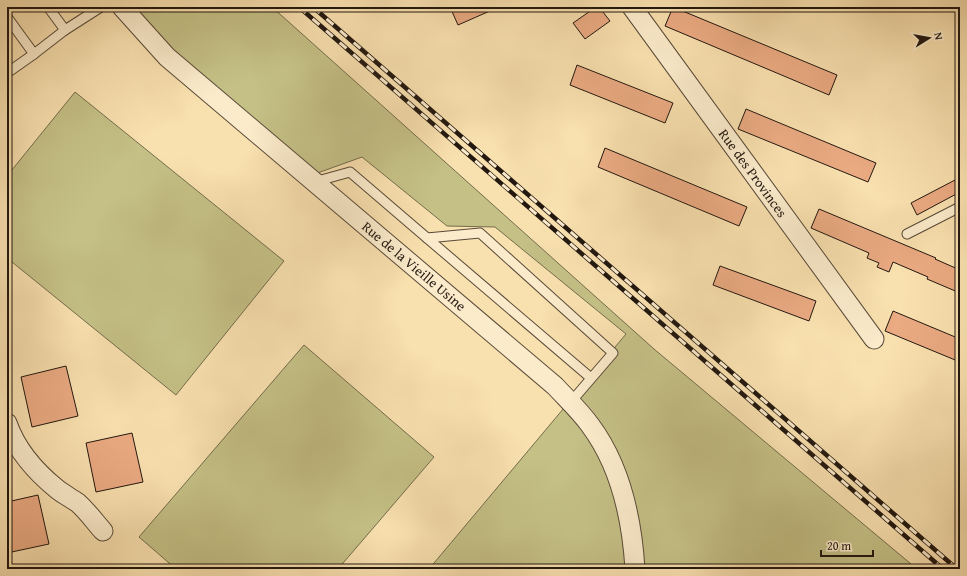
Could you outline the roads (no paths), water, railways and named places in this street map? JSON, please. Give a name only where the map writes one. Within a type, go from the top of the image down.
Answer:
[{"type":"street","name":"Rue de la Vieille Usine","points":[[122,7],[167,57],[555,386],[590,425],[605,450],[617,477],[628,516],[634,550],[635,569]]},
{"type":"street","name":"Rue des Provinces","points":[[632,7],[874,339]]},
{"type":"street","points":[[7,423],[11,434],[38,472],[57,489],[79,504],[102,531]]},
{"type":"lane","points":[[48,7],[65,30]]},
{"type":"lane","points":[[7,73],[65,30],[102,7]]},
{"type":"lane","points":[[7,17],[34,54]]},
{"type":"lane","points":[[314,182],[350,172],[592,378]]},
{"type":"lane","points":[[907,234],[960,207]]},
{"type":"lane","points":[[427,238],[480,233],[613,353],[570,403]]},
{"type":"railway","points":[[299,7],[943,569]]},
{"type":"railway","points":[[313,7],[957,569]]}]
